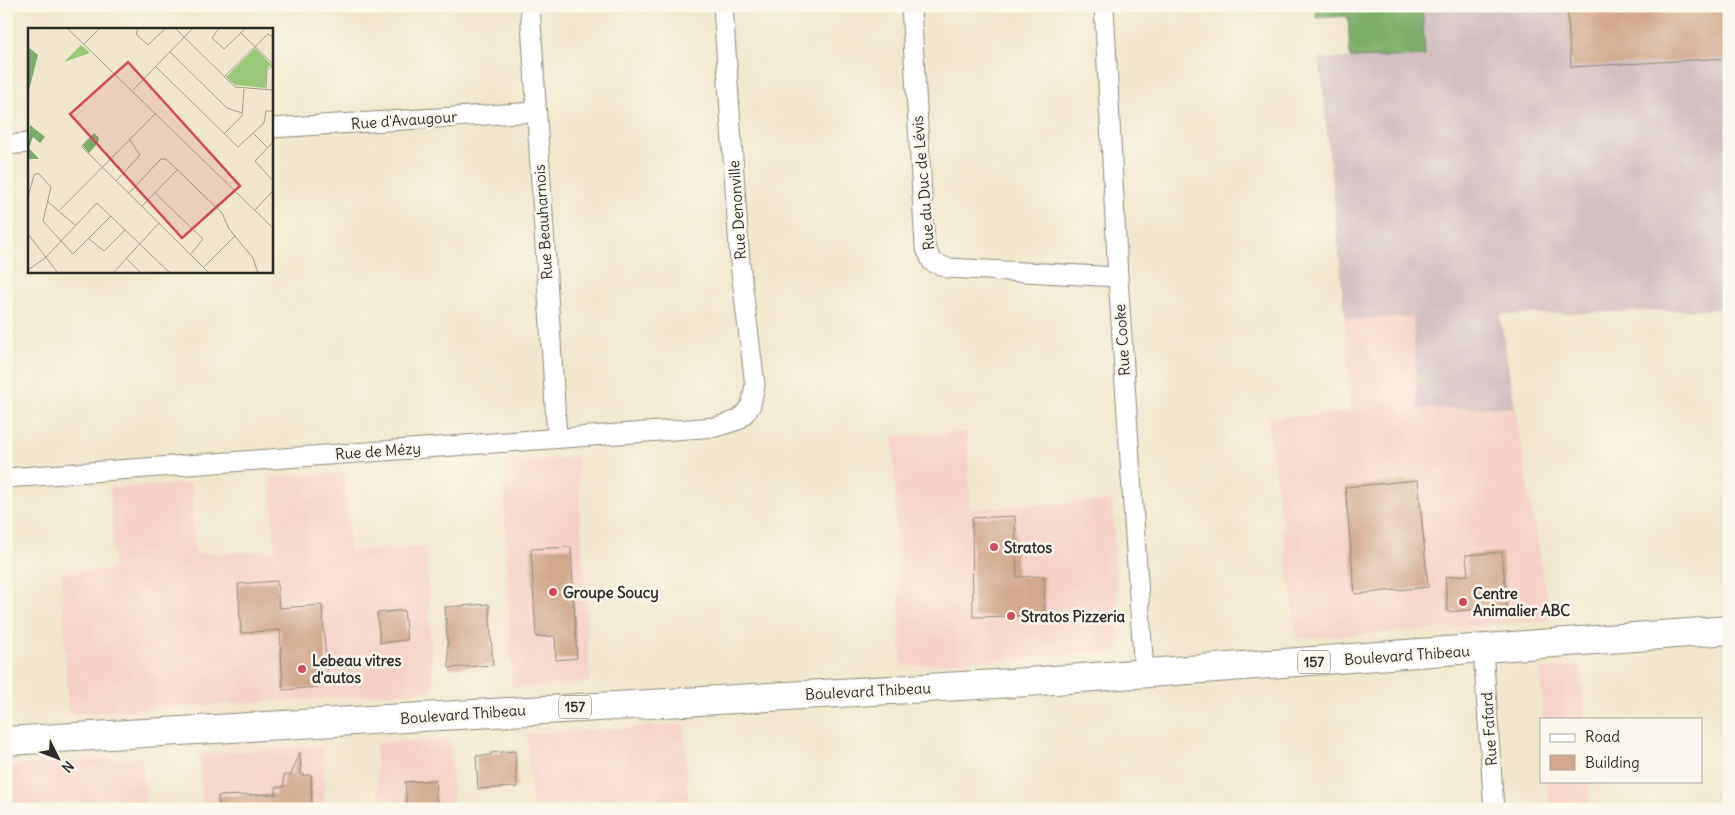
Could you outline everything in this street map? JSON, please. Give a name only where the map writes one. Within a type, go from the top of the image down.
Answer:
[{"type":"main road","name":"Boulevard Thibeau","points":[[6,741],[993,684],[1729,630]]},
{"type":"street","name":"Rue Beauharnois","points":[[530,6],[557,438]]},
{"type":"street","name":"Rue Denonville","points":[[723,6],[740,264],[755,376],[754,395],[746,412]]},
{"type":"street","name":"Rue du Duc de Lévis","points":[[911,6],[925,246],[932,262],[948,268],[1118,277]]},
{"type":"street","name":"Rue Cooke","points":[[1104,6],[1118,277],[1144,673]]},
{"type":"street","name":"Rue d'Avaugour","points":[[272,128],[536,112]]},
{"type":"street","points":[[6,145],[28,143]]},
{"type":"street","name":"Rue de Mézy","points":[[6,478],[716,428],[738,420],[746,412]]},
{"type":"street","name":"Rue Fafard","points":[[1483,649],[1494,809]]},
{"type":"shaded area","points":[[1422,6],[1729,6],[1729,309],[1500,315],[1515,407],[1417,409],[1413,317],[1345,319],[1320,59],[1424,56]]},
{"type":"shaded area","points":[[1413,317],[1417,409],[1515,407],[1550,620],[1297,639],[1268,419],[1351,412],[1345,319]]},
{"type":"shaded area","points":[[967,432],[970,509],[1112,501],[1120,651],[901,666],[893,437]]},
{"type":"shaded area","points":[[577,457],[590,682],[512,687],[503,462]]},
{"type":"shaded area","points":[[345,473],[350,552],[426,547],[433,691],[68,714],[62,573],[114,569],[110,488],[191,483],[195,554],[275,551],[271,478]]},
{"type":"shaded area","points":[[1581,666],[1584,718],[1543,718],[1540,669]]},
{"type":"shaded area","points":[[684,725],[689,809],[532,809],[527,734]]},
{"type":"shaded area","points":[[449,739],[454,809],[379,809],[375,743]]},
{"type":"shaded area","points":[[322,746],[325,809],[203,809],[200,754]]},
{"type":"shaded area","points":[[142,757],[146,809],[6,809],[6,766]]},
{"type":"shaded area","points":[[1548,782],[1588,782],[1590,809],[1550,809]]},
{"type":"green space","points":[[1316,6],[1422,6],[1425,56],[1350,58],[1348,16],[1316,18]]},
{"type":"building","points":[[1567,6],[1729,6],[1729,58],[1571,67]]},
{"type":"building","points":[[1418,480],[1428,587],[1355,594],[1345,487]]},
{"type":"building","name":"Stratos","points":[[1015,516],[1017,577],[1044,576],[1045,615],[973,617],[972,518]]},
{"type":"building","name":"Groupe Soucy","points":[[571,547],[577,658],[556,660],[555,636],[536,637],[531,549]]},
{"type":"building","points":[[1502,552],[1507,606],[1448,612],[1445,577],[1468,575],[1466,555]]},
{"type":"building","points":[[277,581],[279,608],[322,605],[328,686],[283,690],[280,630],[241,633],[238,584]]},
{"type":"building","points":[[489,604],[493,665],[449,668],[445,607]]},
{"type":"building","points":[[404,610],[407,640],[380,643],[377,613]]},
{"type":"building","points":[[515,751],[517,787],[478,789],[476,756]]},
{"type":"building","points":[[300,752],[301,775],[311,775],[312,809],[219,809],[218,796],[276,794],[276,787],[284,787],[284,775],[291,775]]},
{"type":"building","points":[[435,780],[437,809],[407,809],[405,782]]},
{"type":"place","name":"Stratos","points":[[994,547]]},
{"type":"place","name":"Groupe Soucy","points":[[553,592]]},
{"type":"place","name":"Centre Animalier ABC","points":[[1463,602]]},
{"type":"place","name":"Stratos Pizzeria","points":[[1011,616]]},
{"type":"place","name":"Lebeau vitres d'autos","points":[[302,669]]}]
